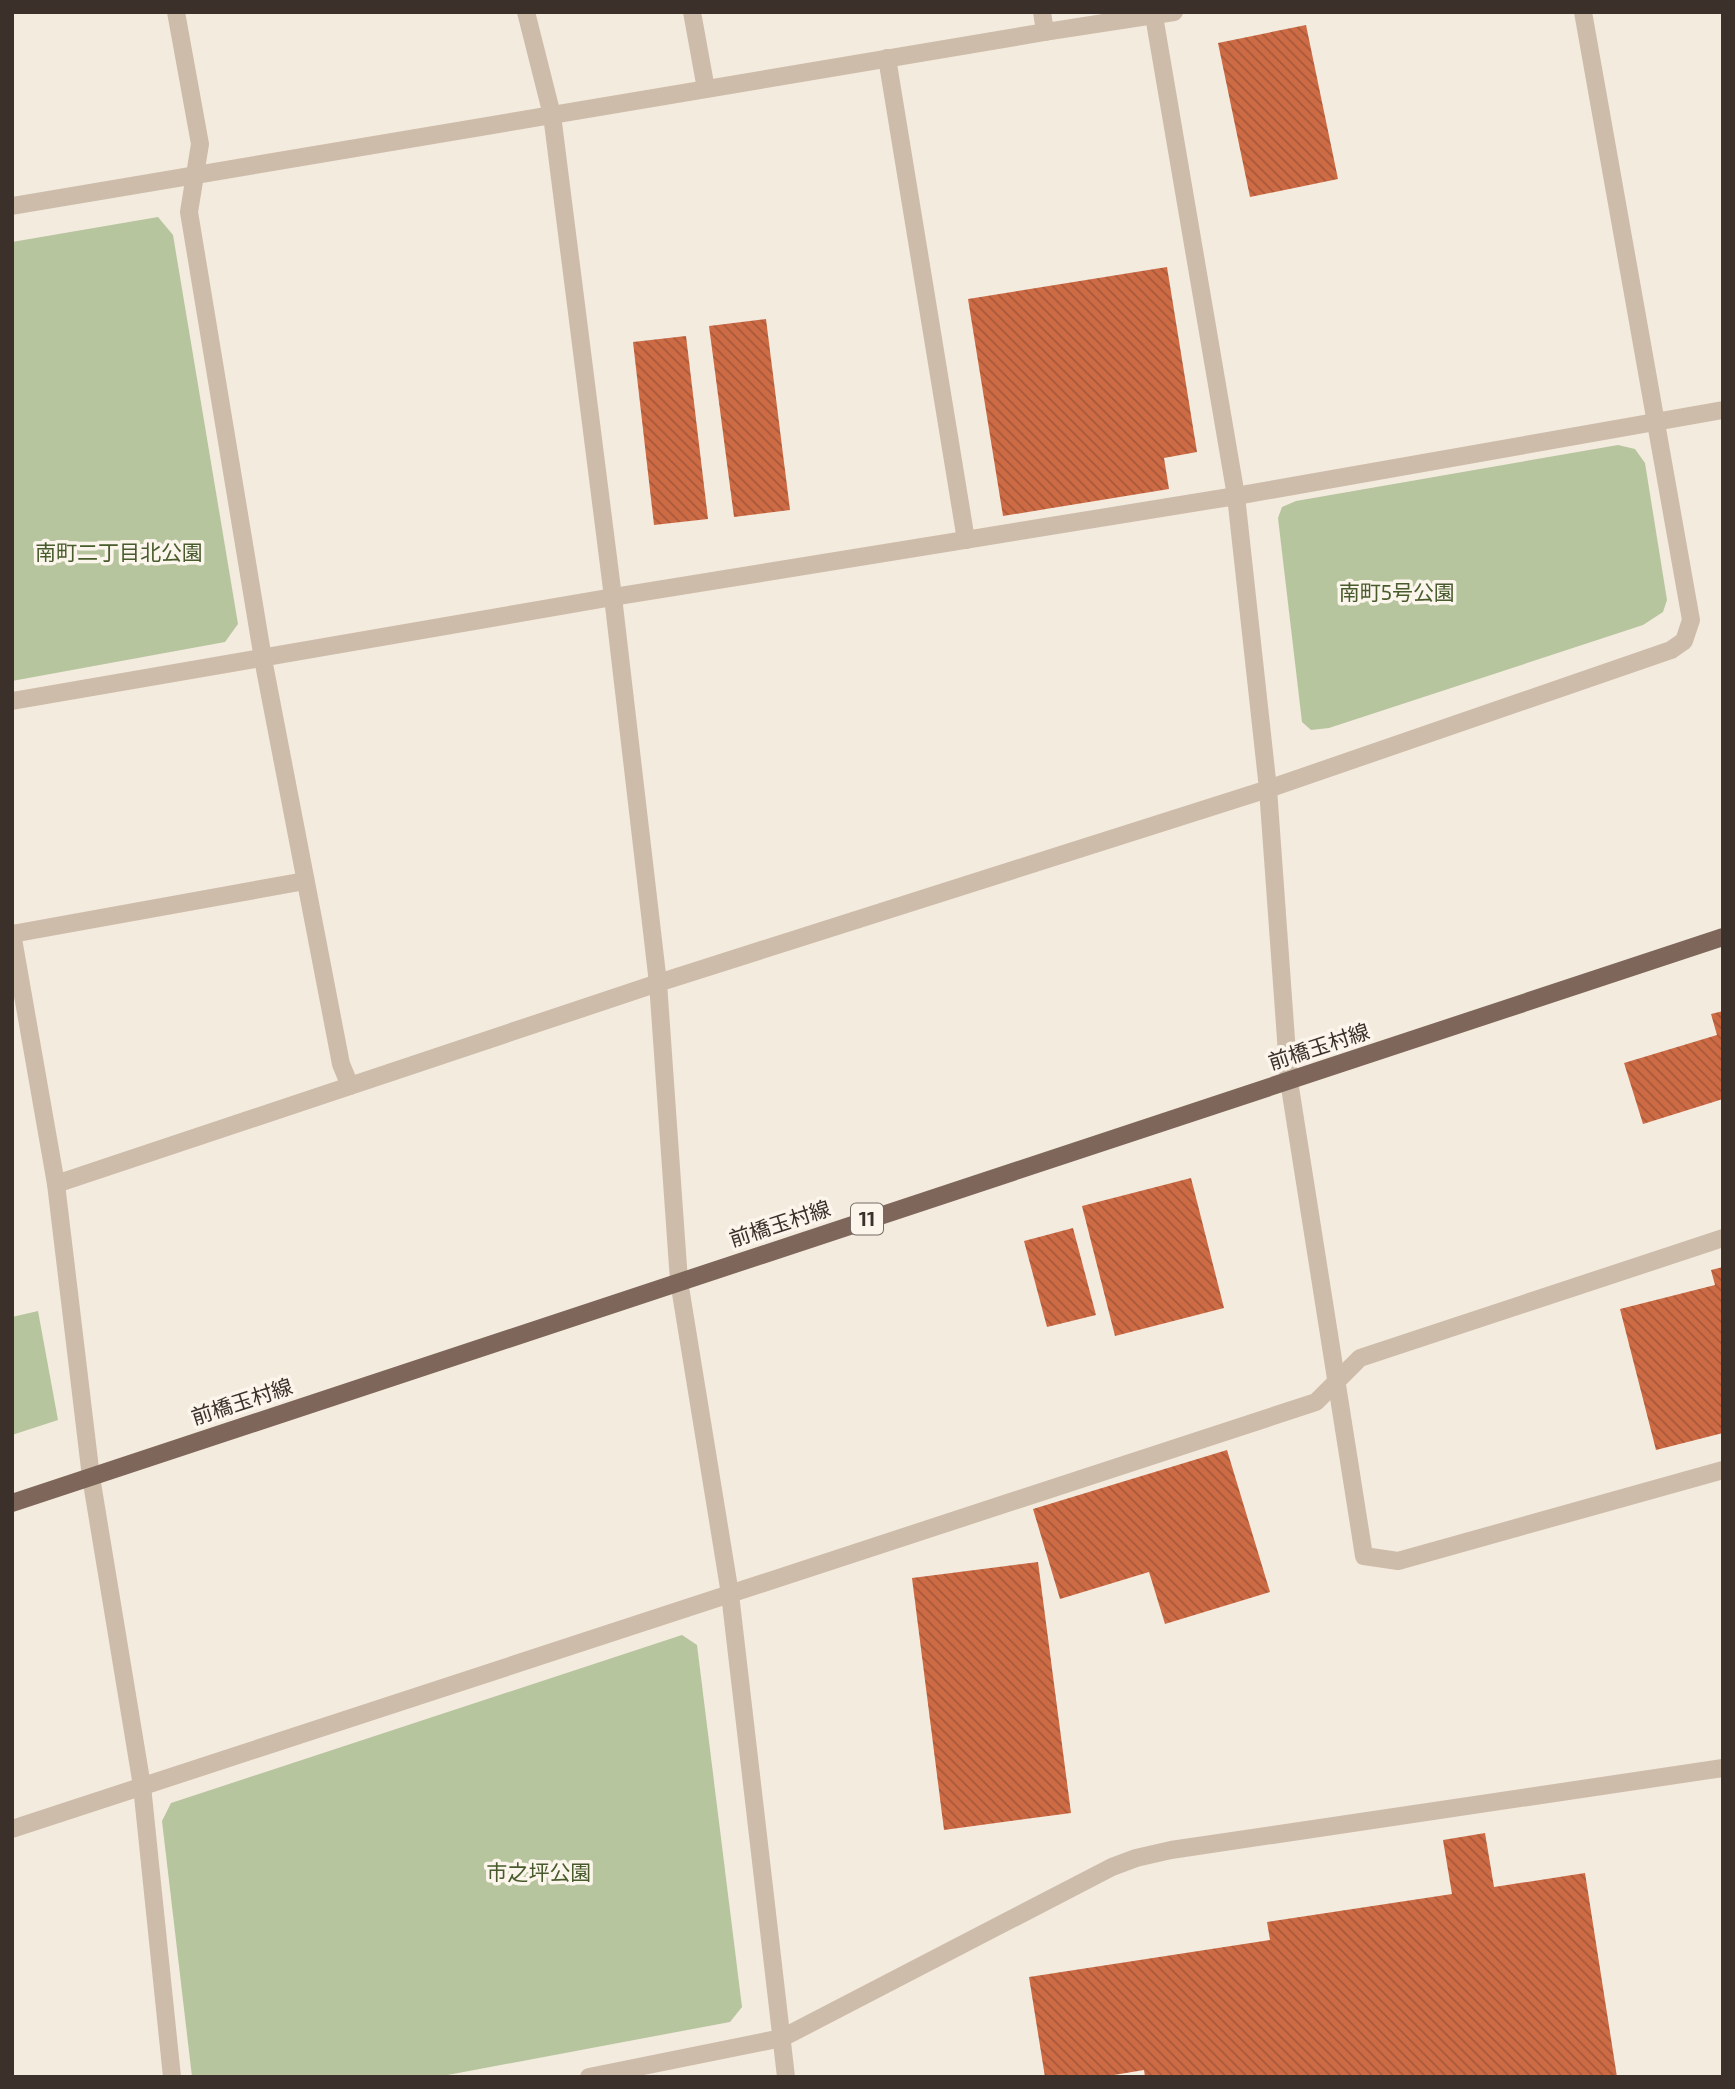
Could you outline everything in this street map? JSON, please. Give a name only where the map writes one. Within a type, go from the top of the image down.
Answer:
[{"type":"main road","name":"前橋玉村線","points":[[12,1503],[1723,937]]},
{"type":"street","points":[[176,12],[200,144],[189,212],[263,659],[341,1064],[349,1086]]},
{"type":"street","points":[[526,12],[552,115],[613,597],[658,983],[680,1281],[730,1594],[786,2077]]},
{"type":"street","points":[[692,12],[705,89]]},
{"type":"street","points":[[1042,12],[1045,32]]},
{"type":"street","points":[[12,206],[1174,12]]},
{"type":"street","points":[[56,1184],[658,983],[1268,789],[1671,650],[1684,641],[1690,620],[1583,12]]},
{"type":"street","points":[[1154,16],[1236,496],[1268,789],[1289,1081],[1364,1556],[1398,1561],[1723,1470]]},
{"type":"street","points":[[887,58],[966,540]]},
{"type":"street","points":[[12,701],[613,597],[1236,496],[1723,410]]},
{"type":"street","points":[[173,2077],[142,1786],[91,1477],[56,1184],[12,934],[305,881]]},
{"type":"street","points":[[12,1829],[1317,1402],[1360,1358],[1723,1238]]},
{"type":"street","points":[[589,2077],[782,2038],[1112,1867],[1136,1858],[1279,1833],[1723,1768]]},
{"type":"green space","name":"南町二丁目北公園","points":[[158,217],[173,235],[238,624],[225,642],[12,681],[12,242]]},
{"type":"green space","name":"南町5号公園","points":[[1618,445],[1635,449],[1645,463],[1667,600],[1663,612],[1643,625],[1329,728],[1311,730],[1302,722],[1278,518],[1282,507],[1296,501]]},
{"type":"green space","points":[[38,1311],[58,1420],[12,1435],[12,1317]]},
{"type":"green space","name":"市之坪公園","points":[[682,1635],[697,1645],[742,2007],[730,2022],[437,2077],[192,2077],[162,1821],[171,1803]]},
{"type":"building","points":[[1306,25],[1338,179],[1250,197],[1218,43]]},
{"type":"building","points":[[1167,267],[1197,452],[1164,458],[1169,489],[1003,516],[968,299]]},
{"type":"building","points":[[766,319],[790,510],[734,517],[709,326]]},
{"type":"building","points":[[686,336],[708,519],[654,525],[633,342]]},
{"type":"building","points":[[1723,1011],[1723,1099],[1643,1124],[1624,1063],[1717,1035],[1711,1014]]},
{"type":"building","points":[[1191,1178],[1224,1308],[1115,1336],[1082,1206]]},
{"type":"building","points":[[1073,1228],[1096,1315],[1047,1327],[1024,1241]]},
{"type":"building","points":[[1723,1267],[1723,1433],[1656,1450],[1620,1309],[1715,1285],[1711,1270]]},
{"type":"building","points":[[1227,1450],[1270,1592],[1165,1624],[1149,1572],[1060,1599],[1033,1509]]},
{"type":"building","points":[[1038,1562],[1071,1813],[944,1830],[912,1578]]},
{"type":"building","points":[[1485,1833],[1494,1887],[1585,1873],[1617,2077],[1145,2077],[1144,2070],[1102,2077],[1045,2077],[1029,1977],[1270,1940],[1267,1922],[1452,1894],[1443,1840]]}]
